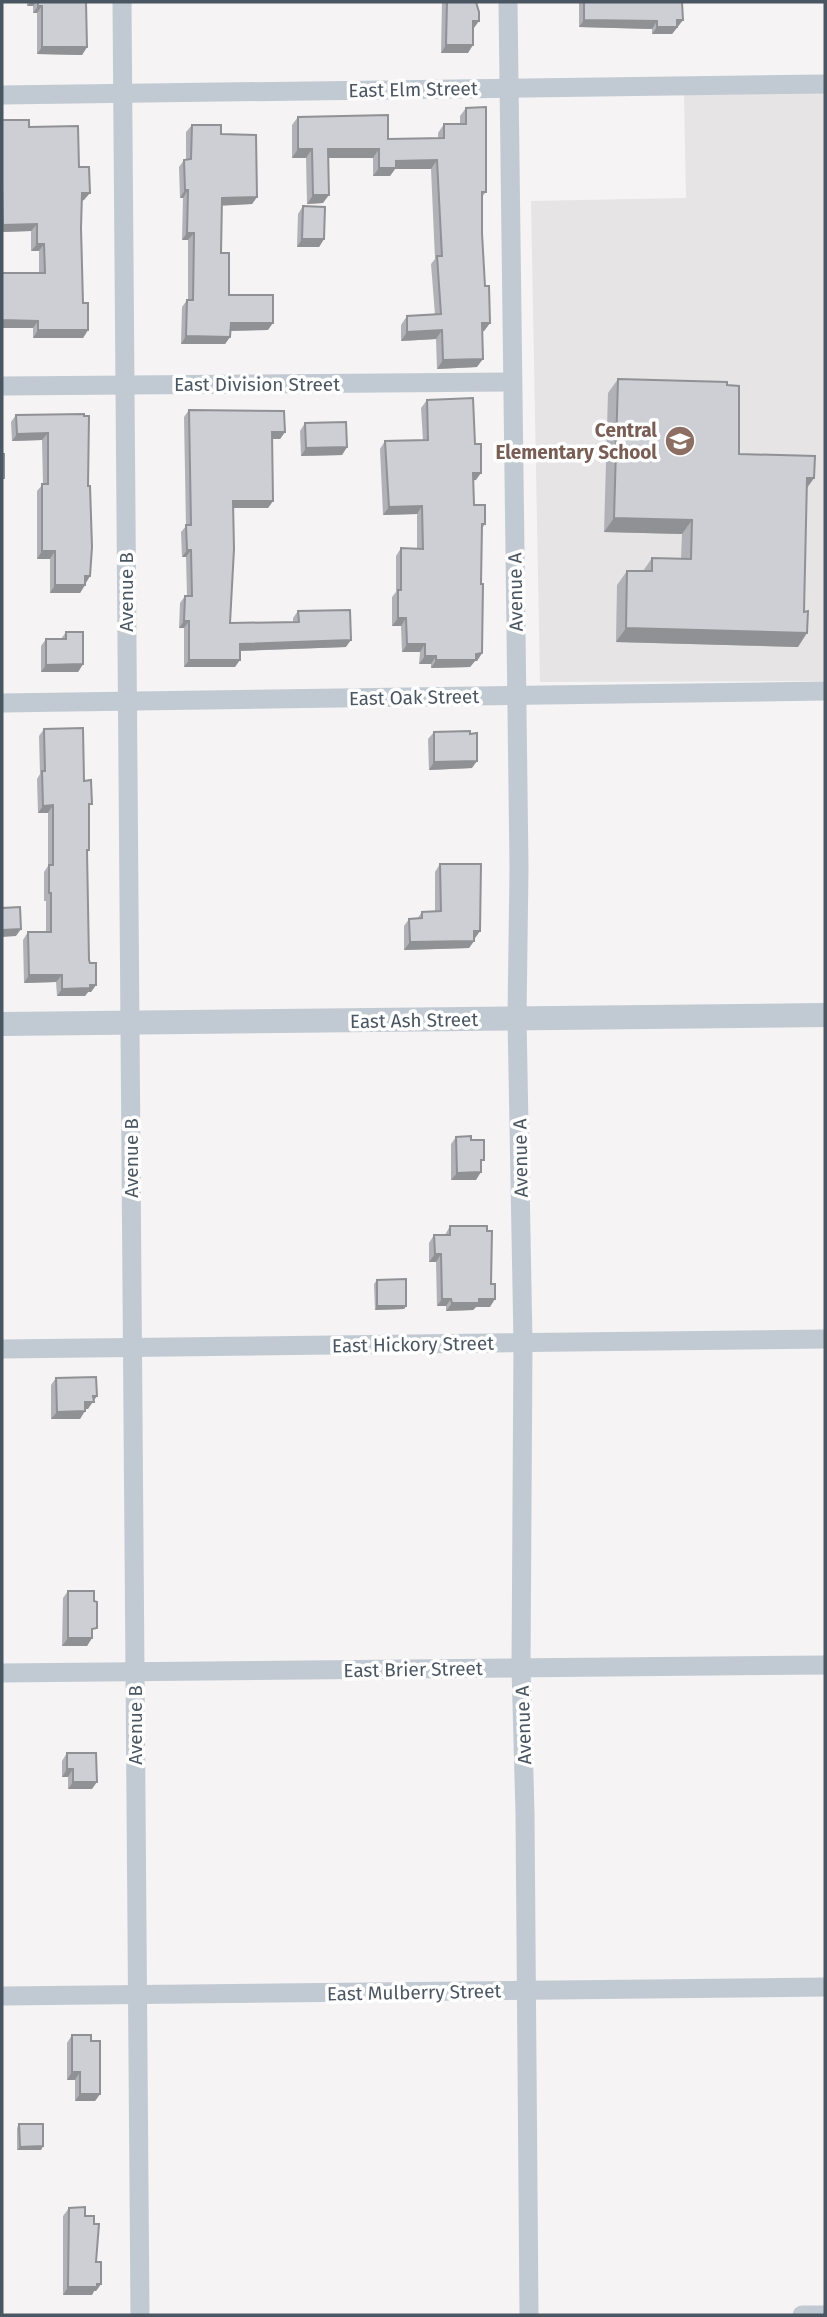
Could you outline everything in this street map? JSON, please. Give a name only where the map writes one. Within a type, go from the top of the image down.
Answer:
[{"type":"street","name":"Avenue B","points":[[122,2],[140,2315]]},
{"type":"street","name":"Avenue A","points":[[508,2],[519,868],[517,1018],[523,1342],[521,1668],[529,2315]]},
{"type":"street","name":"East Elm Street","points":[[2,95],[825,84]]},
{"type":"street","name":"East Division Street","points":[[2,386],[512,382]]},
{"type":"street","name":"East Oak Street","points":[[2,703],[825,691]]},
{"type":"street","name":"East Ash Street","points":[[2,1024],[825,1015]]},
{"type":"street","name":"East Hickory Street","points":[[2,1349],[825,1339]]},
{"type":"street","name":"East Brier Street","points":[[2,1673],[825,1665]]},
{"type":"street","name":"East Mulberry Street","points":[[2,1996],[825,1987]]},
{"type":"street","points":[[802,2315],[825,2315]]},
{"type":"shaded area","name":"Central Elementary School","points":[[825,92],[825,681],[540,682],[531,201],[686,198],[684,95]]},
{"type":"building","points":[[38,2],[86,2],[87,47],[42,47],[42,6],[38,6]]},
{"type":"building","points":[[447,2],[476,2],[479,21],[473,21],[473,45],[446,45]]},
{"type":"building","points":[[584,2],[682,2],[683,20],[677,20],[677,27],[657,27],[657,21],[584,20]]},
{"type":"building","points":[[486,107],[486,192],[482,192],[482,233],[485,286],[489,286],[490,323],[482,323],[483,359],[443,360],[442,330],[407,332],[407,316],[441,314],[437,256],[442,256],[437,160],[396,161],[396,168],[379,168],[379,149],[328,149],[329,195],[313,195],[312,149],[298,149],[298,117],[388,115],[388,139],[444,138],[444,124],[466,124],[466,108]]},
{"type":"building","points":[[2,120],[29,120],[29,127],[78,126],[79,167],[89,167],[90,193],[82,193],[81,228],[83,303],[88,303],[88,330],[38,330],[38,321],[2,320],[2,273],[45,273],[44,244],[37,244],[37,224],[3,225]]},
{"type":"building","points":[[192,125],[221,125],[221,134],[256,135],[257,197],[222,198],[221,253],[229,253],[229,295],[273,295],[273,323],[231,323],[230,337],[186,336],[187,300],[193,300],[194,233],[187,233],[188,190],[185,190],[184,160],[191,159]]},
{"type":"building","points":[[303,206],[325,207],[324,239],[302,239]]},
{"type":"building","points":[[618,379],[727,382],[727,385],[739,386],[739,454],[815,456],[814,478],[807,478],[804,612],[808,611],[807,633],[626,628],[627,571],[652,571],[652,558],[691,559],[692,520],[614,518]]},
{"type":"building","points":[[473,398],[475,444],[481,444],[481,473],[473,473],[474,505],[485,505],[485,524],[482,524],[482,653],[476,654],[476,660],[436,660],[436,656],[425,656],[425,644],[407,644],[406,618],[398,618],[401,548],[423,549],[422,506],[389,507],[385,441],[428,440],[427,400]]},
{"type":"building","points":[[189,410],[284,411],[285,432],[272,432],[273,501],[233,501],[234,549],[230,623],[299,622],[298,611],[350,610],[351,640],[240,644],[240,660],[189,660],[189,621],[184,621],[185,596],[192,596],[191,550],[187,550],[186,525],[191,525]]},
{"type":"building","points":[[16,415],[89,416],[88,486],[92,547],[90,576],[85,576],[85,585],[55,585],[55,551],[42,551],[42,484],[48,484],[48,433],[17,434]]},
{"type":"building","points":[[346,422],[347,447],[306,448],[305,423]]},
{"type":"building","points":[[4,454],[4,478],[2,478]]},
{"type":"building","points":[[66,632],[83,632],[83,664],[46,665],[46,639],[66,639]]},
{"type":"building","points":[[83,728],[84,781],[91,780],[92,804],[89,804],[87,850],[89,960],[90,963],[96,963],[96,985],[90,985],[90,988],[62,989],[62,975],[29,975],[28,932],[51,932],[49,865],[53,865],[53,805],[43,806],[44,729]]},
{"type":"building","points":[[470,731],[470,734],[477,733],[477,761],[434,762],[434,732]]},
{"type":"building","points":[[440,864],[481,864],[480,931],[474,931],[474,941],[410,942],[409,919],[422,918],[422,912],[441,911]]},
{"type":"building","points":[[20,907],[21,929],[2,930],[2,908]]},
{"type":"building","points":[[471,1136],[471,1140],[484,1140],[481,1172],[457,1173],[456,1137]]},
{"type":"building","points":[[450,1226],[487,1226],[487,1231],[492,1231],[491,1284],[495,1284],[495,1299],[479,1299],[479,1303],[452,1303],[451,1299],[442,1299],[441,1254],[435,1254],[434,1235],[450,1235]]},
{"type":"building","points":[[406,1279],[406,1306],[377,1306],[377,1280]]},
{"type":"building","points":[[96,1377],[97,1396],[93,1396],[94,1402],[85,1402],[85,1411],[57,1412],[56,1378]]},
{"type":"building","points":[[68,1591],[94,1591],[94,1601],[97,1602],[97,1628],[92,1629],[92,1638],[68,1638]]},
{"type":"building","points":[[67,1753],[96,1753],[97,1782],[73,1782],[73,1769],[67,1769]]},
{"type":"building","points":[[72,2035],[91,2035],[91,2041],[100,2041],[100,2094],[80,2094],[80,2072],[72,2072]]},
{"type":"building","points":[[19,2124],[43,2124],[43,2146],[20,2147]]},
{"type":"building","points":[[85,2207],[85,2216],[94,2216],[94,2224],[99,2224],[96,2262],[101,2262],[101,2284],[97,2284],[97,2287],[68,2287],[69,2208]]},
{"type":"place","name":"Central Elementary School","points":[[680,441]]}]
